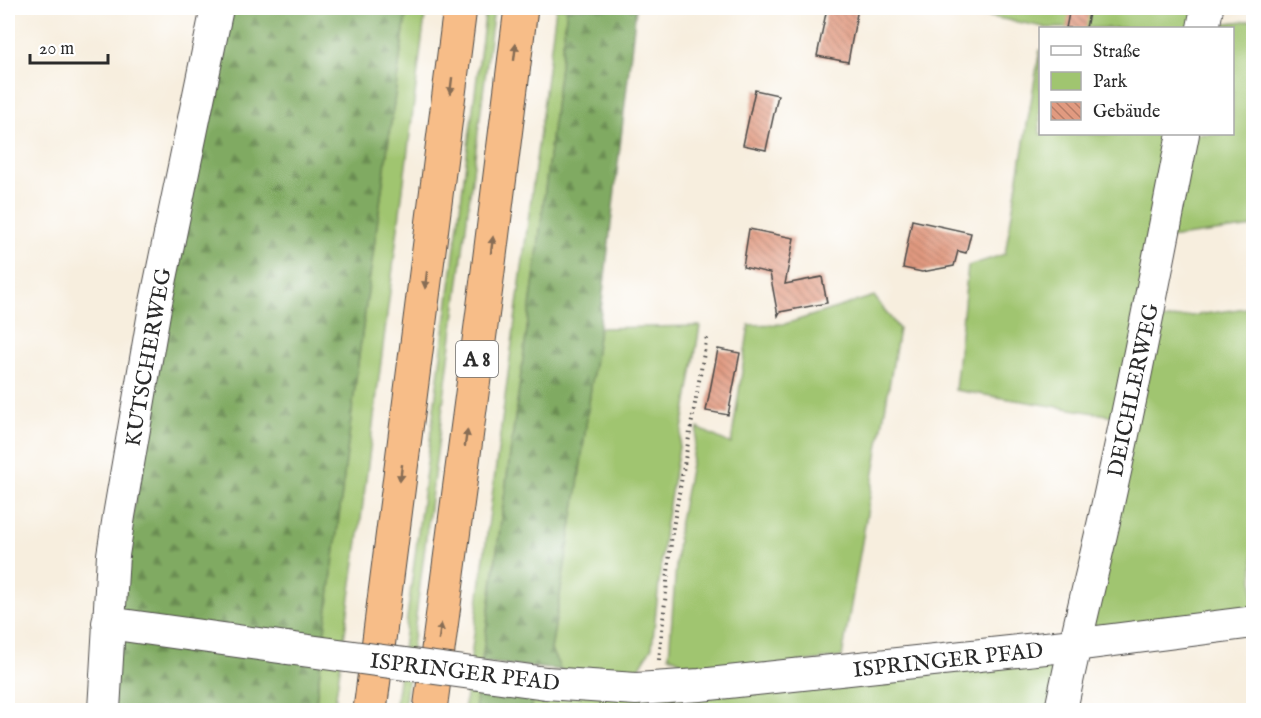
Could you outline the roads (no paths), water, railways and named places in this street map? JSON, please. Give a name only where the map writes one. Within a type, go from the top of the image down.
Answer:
[{"type":"highway","points":[[370,711],[460,8]]},
{"type":"highway","name":"A 8","points":[[430,711],[521,8]]},
{"type":"lane","name":"KUTSCHERWEG","points":[[104,711],[108,623],[116,536],[155,308],[218,8]]},
{"type":"lane","points":[[1203,27],[1207,8]]},
{"type":"lane","name":"DEICHLERWEG","points":[[1074,645],[1112,488],[1151,304],[1183,135]]},
{"type":"lane","name":"ISPRINGER PFAD","points":[[108,623],[546,683],[636,689],[700,685],[1074,645],[1254,622]]},
{"type":"lane","name":"ISPRINGER PFAD","points":[[1061,711],[1074,645]]}]
